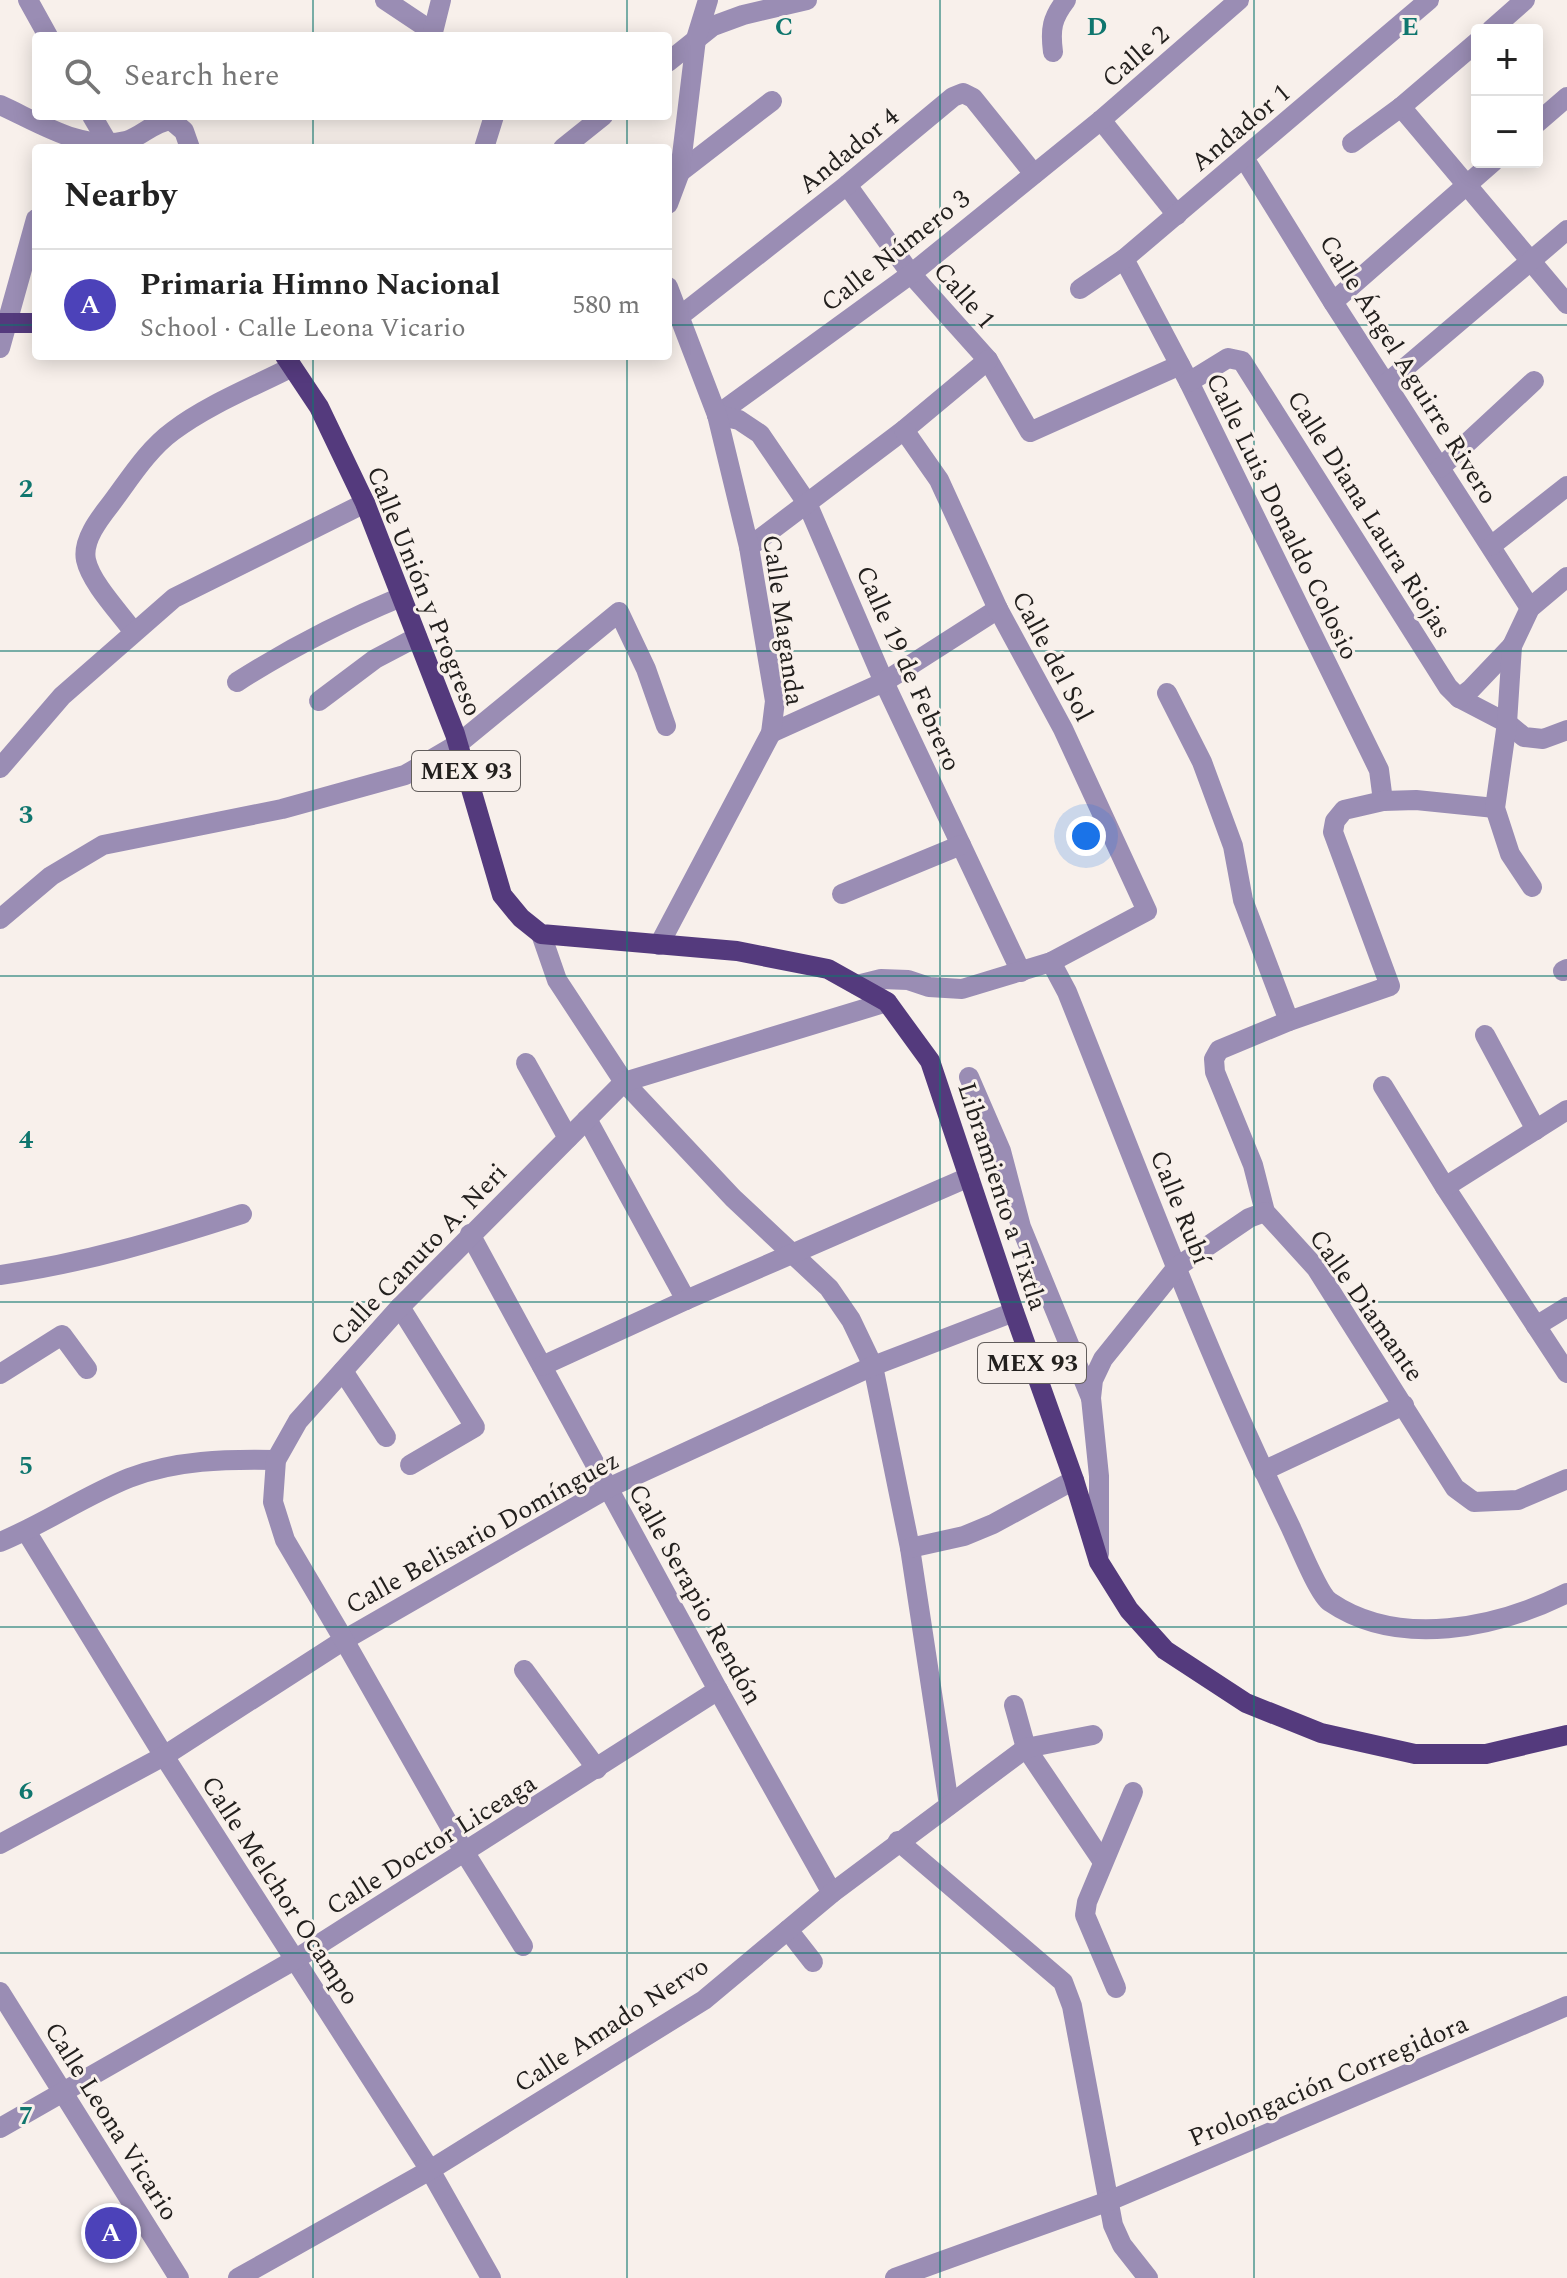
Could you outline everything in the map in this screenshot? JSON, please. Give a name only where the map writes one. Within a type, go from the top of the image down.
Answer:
[{"type":"main road","points":[[4,322],[32,323]]},
{"type":"main road","name":"Calle Unión y Progreso","points":[[289,361],[319,407],[365,503],[458,744],[502,895],[521,918],[541,934]]},
{"type":"main road","name":"Libramiento a Tixtla","points":[[541,934],[737,951],[828,969],[887,1002],[930,1061],[1074,1480],[1099,1562],[1129,1610],[1165,1650],[1246,1703],[1321,1733],[1415,1754],[1486,1754],[1567,1735]]},
{"type":"street","points":[[28,0],[46,32]]},
{"type":"street","points":[[385,0],[429,32]]},
{"type":"street","points":[[433,32],[441,0]]},
{"type":"street","points":[[672,193],[680,172],[696,39],[708,0]]},
{"type":"street","points":[[672,59],[713,26],[743,15],[807,0]]},
{"type":"street","points":[[1053,52],[1050,27],[1066,0]]},
{"type":"street","name":"Calle 2","points":[[1101,120],[1239,0]]},
{"type":"street","name":"Andador 1","points":[[1080,289],[1124,259],[1429,0]]},
{"type":"street","points":[[1498,24],[1525,0]]},
{"type":"street","points":[[1352,143],[1401,107],[1471,47]]},
{"type":"street","name":"Andador 4","points":[[680,316],[953,97],[963,93],[973,98],[1034,174]]},
{"type":"street","points":[[1543,118],[1567,97]]},
{"type":"street","points":[[680,172],[772,101]]},
{"type":"street","points":[[0,105],[57,140],[100,144]]},
{"type":"street","points":[[1401,107],[1567,304]]},
{"type":"street","points":[[94,120],[108,144]]},
{"type":"street","points":[[485,144],[493,120]]},
{"type":"street","points":[[568,144],[598,120]]},
{"type":"street","points":[[1101,120],[1177,215]]},
{"type":"street","name":"Calle Número 3","points":[[717,415],[911,274],[1101,120]]},
{"type":"street","points":[[113,144],[131,140],[159,122],[184,129]]},
{"type":"street","name":"Calle Ángel Aguirre Rivero","points":[[1244,158],[1530,608]]},
{"type":"street","points":[[1333,302],[1486,168]]},
{"type":"street","name":"Calle 1","points":[[847,185],[911,274],[988,360]]},
{"type":"street","points":[[1387,383],[1567,230]]},
{"type":"street","points":[[0,348],[4,322],[32,232]]},
{"type":"street","name":"Calle Luis Donaldo Colosio","points":[[1124,259],[1379,770],[1383,801]]},
{"type":"street","name":"Calle Maganda","points":[[659,945],[771,733],[775,701],[749,547],[717,415],[672,297]]},
{"type":"street","name":"Calle Diana Laura Riojas","points":[[988,360],[1030,432],[1228,358],[1242,361],[1440,674],[1459,698],[1507,723],[1524,737],[1543,739],[1567,730]]},
{"type":"street","points":[[749,547],[904,430],[988,360]]},
{"type":"street","points":[[133,631],[95,580],[86,560],[87,544],[102,515],[146,457],[172,431],[289,361]]},
{"type":"street","points":[[1440,468],[1534,381]]},
{"type":"street","name":"Calle 19 de Febrero","points":[[717,415],[739,420],[760,434],[807,503],[884,682],[1021,972]]},
{"type":"street","name":"Calle del Sol","points":[[904,430],[939,480],[998,609],[1063,729],[1147,911],[1051,962]]},
{"type":"street","points":[[1491,546],[1567,486]]},
{"type":"street","points":[[1,767],[62,696],[174,598],[365,503]]},
{"type":"street","points":[[1459,698],[1512,646],[1530,608],[1567,577]]},
{"type":"street","points":[[237,682],[308,639],[401,597]]},
{"type":"street","points":[[771,733],[884,682],[998,609]]},
{"type":"street","points":[[0,919],[51,876],[103,845],[282,809],[405,775],[458,744],[619,612],[646,669],[666,726]]},
{"type":"street","points":[[319,701],[375,659],[417,637]]},
{"type":"street","points":[[1512,646],[1507,723],[1495,808],[1510,854],[1532,887]]},
{"type":"street","points":[[1167,693],[1202,762],[1233,846],[1243,900],[1289,1021]]},
{"type":"street","points":[[1099,1562],[1099,1476],[1091,1398],[1093,1380],[1103,1359],[1177,1267],[1249,1218],[1265,1212],[1253,1165],[1215,1072],[1214,1059],[1219,1050],[1289,1021],[1390,986],[1333,832],[1335,821],[1344,810],[1383,801],[1416,800],[1495,808]]},
{"type":"street","points":[[842,894],[961,845]]},
{"type":"street","points":[[541,934],[557,980],[624,1082],[733,1198],[794,1254],[836,1299],[851,1320],[873,1366],[910,1548],[949,1805]]},
{"type":"street","points":[[857,985],[881,979],[908,980],[929,987],[962,989],[1051,962]]},
{"type":"street","name":"Calle Rubí","points":[[1051,962],[1067,992],[1263,1471],[1326,1600],[1351,1615],[1403,1630],[1470,1626],[1512,1615],[1567,1593]]},
{"type":"street","name":"Calle Canuto A. Neri","points":[[276,1460],[298,1421],[400,1307],[624,1082],[887,1002]]},
{"type":"street","points":[[1485,1035],[1536,1130]]},
{"type":"street","points":[[526,1063],[568,1138]]},
{"type":"street","points":[[969,1077],[1001,1151],[1021,1227],[1091,1398]]},
{"type":"street","points":[[1383,1086],[1567,1373]]},
{"type":"street","points":[[1445,1187],[1567,1110]]},
{"type":"street","points":[[587,1119],[686,1300]]},
{"type":"street","points":[[542,1366],[969,1177]]},
{"type":"street","name":"Calle Diamante","points":[[1265,1212],[1316,1268],[1455,1488],[1474,1502],[1518,1500],[1567,1479]]},
{"type":"street","points":[[0,1275],[60,1267],[141,1247],[242,1214]]},
{"type":"street","name":"Calle Serapio Rendón","points":[[470,1234],[832,1893]]},
{"type":"street","points":[[400,1307],[475,1427],[410,1465]]},
{"type":"street","points":[[1536,1326],[1567,1307]]},
{"type":"street","name":"Calle Belisario Domínguez","points":[[0,1844],[164,1756],[344,1640],[608,1488],[873,1366],[1014,1312]]},
{"type":"street","points":[[0,1374],[62,1335],[87,1369]]},
{"type":"street","points":[[343,1371],[386,1437]]},
{"type":"street","points":[[1263,1471],[1404,1405]]},
{"type":"street","points":[[0,1542],[129,1478],[192,1462],[276,1460],[273,1502],[285,1540],[465,1853],[523,1946]]},
{"type":"street","points":[[910,1548],[964,1536],[993,1524],[1074,1480]]},
{"type":"street","name":"Calle Melchor Ocampo","points":[[26,1531],[164,1756],[430,2170],[491,2278]]},
{"type":"street","points":[[524,1670],[597,1769]]},
{"type":"street","name":"Calle Doctor Liceaga","points":[[0,2128],[296,1959],[718,1690]]},
{"type":"street","points":[[1014,1705],[1026,1748],[1103,1862]]},
{"type":"street","points":[[1026,1748],[1093,1735]]},
{"type":"street","name":"Calle Amado Nervo","points":[[238,2278],[430,2170],[704,2000],[898,1841],[1026,1748]]},
{"type":"street","points":[[1116,1988],[1085,1915],[1087,1902],[1133,1792]]},
{"type":"street","points":[[898,1841],[1063,1982],[1072,2006],[1113,2225],[1122,2245],[1148,2278]]},
{"type":"street","points":[[788,1930],[813,1962]]},
{"type":"street","name":"Calle Leona Vicario","points":[[0,1992],[179,2278]]},
{"type":"street","name":"Prolongación Corregidora","points":[[895,2278],[1109,2201],[1567,2006]]},
{"type":"place","name":"Primaria Himno Nacional","points":[[111,2233]]}]
